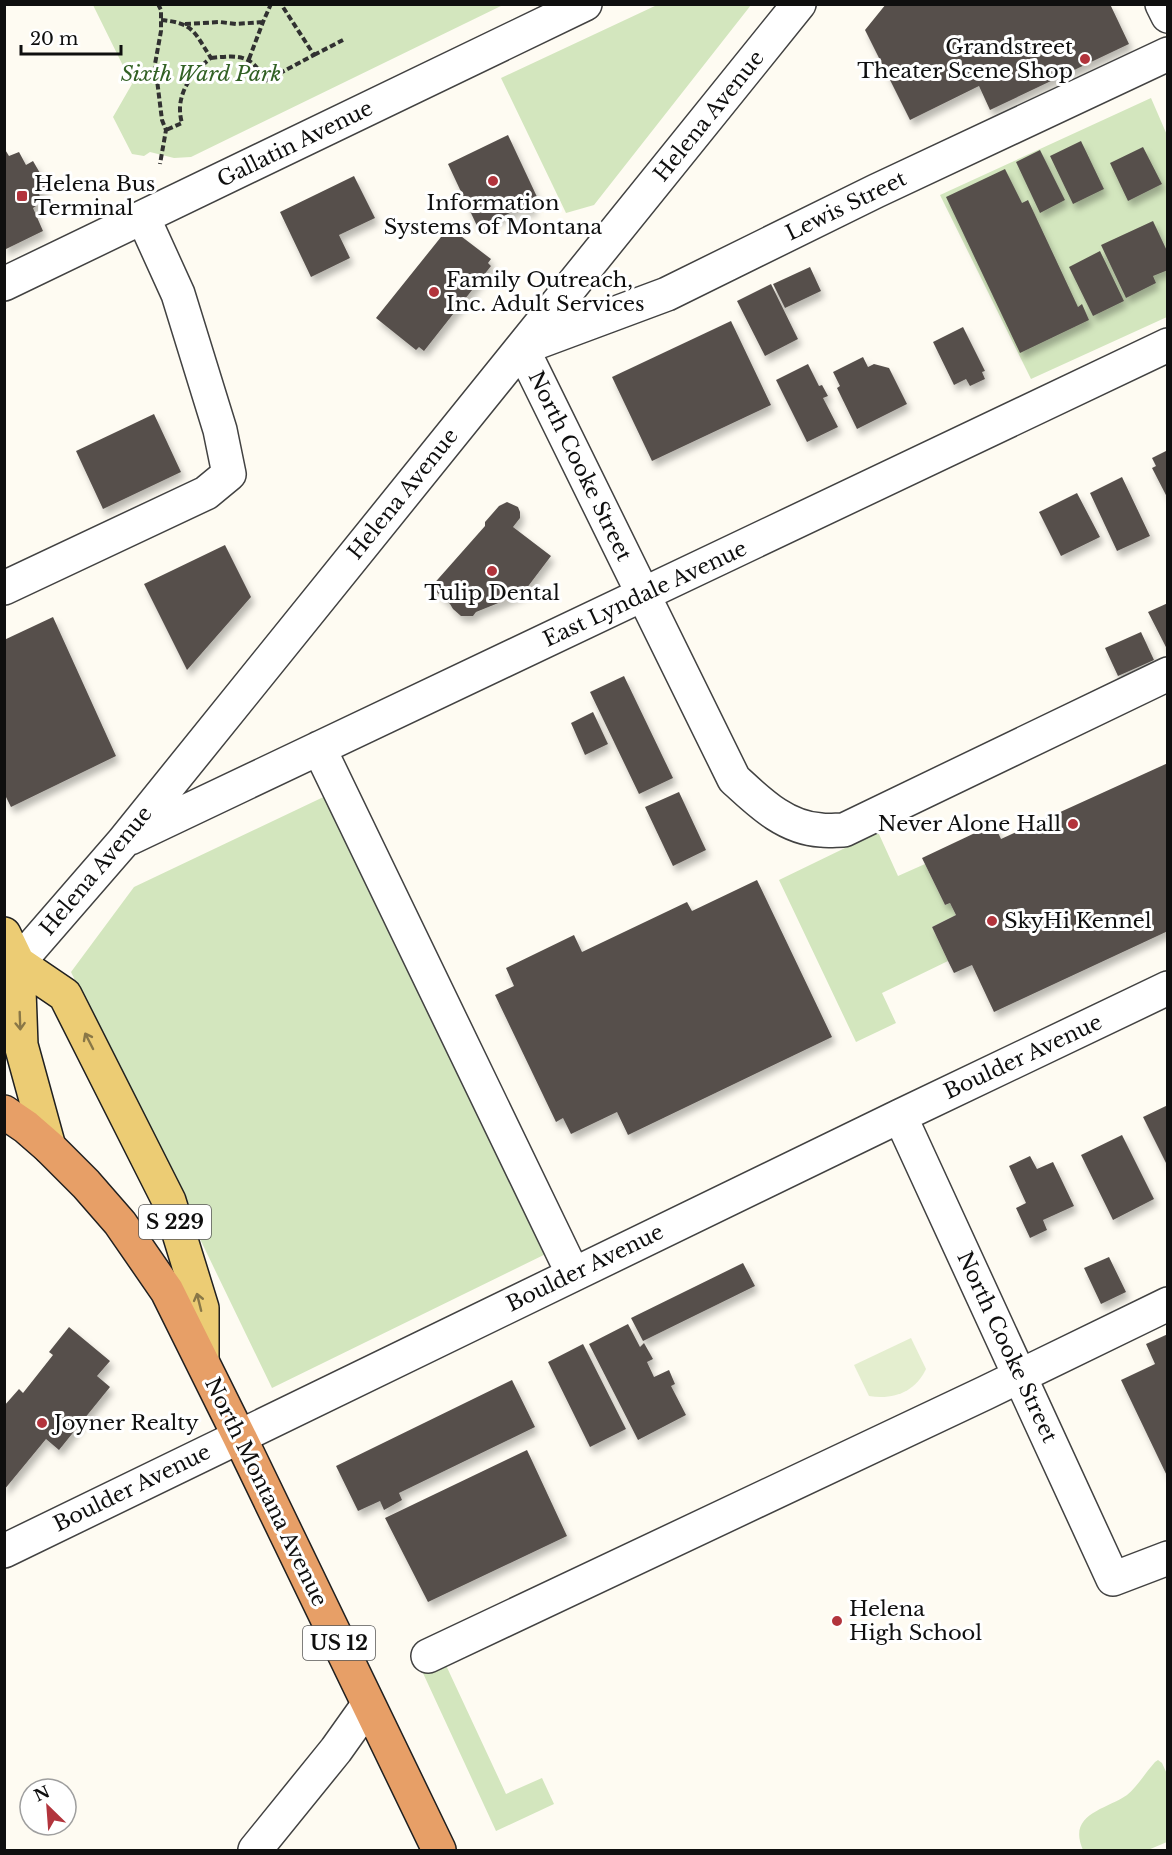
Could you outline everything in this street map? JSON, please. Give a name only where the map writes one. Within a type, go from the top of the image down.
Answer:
[{"type":"highway","name":"North Montana Avenue","points":[[4,1112],[50,1147],[86,1184],[120,1223],[167,1291],[439,1851]]},
{"type":"main road","name":"North Montana Avenue","points":[[4,934],[21,1045],[50,1147]]},
{"type":"main road","name":"North Montana Avenue","points":[[11,972],[65,995],[169,1201],[202,1308],[202,1360]]},
{"type":"street","name":"Gallatin Avenue","points":[[4,284],[585,4]]},
{"type":"street","name":"Helena Avenue","points":[[11,972],[123,842],[799,4]]},
{"type":"street","points":[[1162,4],[1167,16]]},
{"type":"street","name":"Lewis Street","points":[[522,348],[667,294],[876,191],[1167,54]]},
{"type":"street","points":[[4,588],[206,492],[229,474],[220,430],[178,294],[143,217]]},
{"type":"street","name":"East Lyndale Avenue","points":[[123,842],[1167,345]]},
{"type":"street","name":"North Cooke Street","points":[[522,348],[734,779],[768,810],[791,823],[819,830],[844,830],[1167,674]]},
{"type":"street","points":[[319,748],[573,1274]]},
{"type":"street","name":"Boulder Avenue","points":[[4,1551],[1167,988]]},
{"type":"street","name":"North Cooke Street","points":[[900,1116],[1113,1580],[1167,1558]]},
{"type":"street","points":[[428,1656],[1167,1304]]},
{"type":"street","points":[[255,1851],[336,1750],[368,1705]]},
{"type":"path","points":[[160,164],[166,130],[162,120],[155,64],[162,20],[159,6],[165,4]]},
{"type":"path","points":[[249,59],[271,4]]},
{"type":"path","points":[[281,4],[314,55]]},
{"type":"path","points":[[162,20],[185,24],[262,22]]},
{"type":"path","points":[[185,24],[194,32],[211,58]]},
{"type":"path","points":[[166,130],[182,123],[179,106],[182,93],[198,67],[211,58],[234,56],[249,59],[260,69],[265,81],[343,40]]},
{"type":"green space","name":"Sixth Ward Park","points":[[93,5],[503,5],[191,157],[174,158],[150,152],[144,156],[132,154],[113,117],[132,84]]},
{"type":"green space","points":[[657,5],[751,5],[594,205],[566,213],[501,78]]},
{"type":"green space","points":[[1151,98],[1167,135],[1167,317],[1031,379],[940,195]]},
{"type":"green space","points":[[334,792],[560,1247],[272,1388],[71,972],[134,887]]},
{"type":"green space","points":[[878,832],[898,876],[925,864],[945,905],[950,903],[956,915],[932,927],[948,961],[882,993],[896,1023],[856,1042],[779,880]]},
{"type":"green space","points":[[911,1338],[926,1369],[921,1377],[903,1393],[887,1397],[869,1396],[854,1365]]},
{"type":"green space","points":[[444,1661],[506,1794],[542,1778],[554,1804],[496,1831],[422,1671]]},
{"type":"green space","points":[[1158,1760],[1167,1774],[1167,1842],[1148,1850],[1083,1850],[1079,1838],[1080,1828],[1084,1821],[1127,1795]]},
{"type":"building","points":[[886,4],[1110,4],[1129,44],[990,110],[979,86],[910,120],[865,30]]},
{"type":"building","name":"Information Systems of Montana","points":[[508,135],[538,199],[531,202],[534,209],[526,212],[523,207],[478,228],[448,164]]},
{"type":"building","points":[[1081,141],[1104,189],[1073,204],[1050,156]]},
{"type":"building","points":[[1143,147],[1162,184],[1128,201],[1110,163]]},
{"type":"building","name":"Helena Bus Terminal","points":[[4,148],[9,156],[19,152],[26,165],[33,161],[47,185],[38,191],[42,202],[33,208],[43,231],[4,250]]},
{"type":"building","points":[[1040,150],[1065,200],[1040,213],[1016,162]]},
{"type":"building","points":[[1005,169],[1022,203],[1028,200],[1078,307],[1082,304],[1089,320],[1020,353],[946,197]]},
{"type":"building","points":[[354,176],[375,218],[339,235],[350,258],[311,277],[280,212]]},
{"type":"building","points":[[1153,221],[1168,253],[1168,270],[1153,276],[1156,283],[1126,298],[1101,245]]},
{"type":"building","name":"Family Outreach, Inc. Adult Services","points":[[449,227],[491,259],[488,263],[491,266],[424,351],[419,347],[416,350],[376,318]]},
{"type":"building","points":[[1100,251],[1124,301],[1093,316],[1069,267]]},
{"type":"building","points":[[810,267],[821,291],[785,308],[773,284]]},
{"type":"building","points":[[771,284],[798,339],[765,356],[737,301]]},
{"type":"building","points":[[731,321],[771,405],[652,461],[612,377]]},
{"type":"building","points":[[963,327],[985,371],[982,372],[985,379],[970,386],[966,379],[954,385],[933,342]]},
{"type":"building","points":[[863,357],[868,367],[874,364],[889,368],[907,404],[857,429],[837,388],[840,386],[833,372]]},
{"type":"building","points":[[808,364],[819,386],[822,385],[828,396],[823,398],[838,427],[807,442],[776,380]]},
{"type":"building","points":[[154,414],[181,472],[103,509],[76,451]]},
{"type":"building","points":[[1168,450],[1168,499],[1152,468],[1156,466],[1152,458]]},
{"type":"building","points":[[1122,477],[1150,536],[1117,551],[1090,493]]},
{"type":"building","points":[[1077,493],[1100,537],[1061,556],[1039,512]]},
{"type":"building","name":"Tulip Dental","points":[[507,502],[518,507],[520,512],[520,518],[513,527],[551,556],[523,593],[476,612],[473,616],[461,616],[431,587],[485,526],[485,522],[499,506]]},
{"type":"building","points":[[225,545],[251,597],[187,670],[144,584]]},
{"type":"building","points":[[1168,603],[1168,651],[1148,612]]},
{"type":"building","points":[[53,617],[116,756],[11,807],[4,793],[4,640]]},
{"type":"building","points":[[1141,632],[1154,660],[1118,676],[1105,648]]},
{"type":"building","points":[[624,676],[673,778],[639,794],[590,692]]},
{"type":"building","points":[[593,712],[608,744],[585,755],[571,723]]},
{"type":"building","points":[[1168,763],[1168,931],[994,1012],[972,965],[954,973],[932,927],[956,915],[950,903],[945,905],[922,858],[994,824],[1001,839]]},
{"type":"building","points":[[679,792],[706,850],[673,866],[645,807]]},
{"type":"building","points":[[757,880],[832,1037],[628,1135],[617,1112],[571,1134],[563,1118],[556,1122],[495,995],[514,986],[506,968],[574,935],[582,952],[687,902],[692,911]]},
{"type":"building","points":[[1168,1105],[1168,1167],[1143,1117]]},
{"type":"building","points":[[1122,1135],[1154,1199],[1113,1220],[1081,1155]]},
{"type":"building","points":[[1030,1156],[1037,1169],[1053,1162],[1074,1206],[1043,1220],[1047,1230],[1030,1238],[1016,1208],[1026,1203],[1009,1166]]},
{"type":"building","points":[[1109,1257],[1126,1292],[1101,1304],[1084,1268]]},
{"type":"building","points":[[743,1263],[755,1286],[643,1341],[631,1318]]},
{"type":"building","points":[[628,1324],[640,1347],[644,1343],[653,1359],[647,1362],[654,1377],[669,1370],[675,1384],[671,1386],[686,1415],[638,1440],[589,1344]]},
{"type":"building","name":"Joyner Realty","points":[[69,1327],[110,1361],[97,1376],[110,1387],[59,1450],[46,1439],[4,1490],[4,1406],[19,1389],[23,1393],[53,1355],[49,1352]]},
{"type":"building","points":[[1168,1334],[1168,1478],[1121,1380],[1155,1364],[1146,1344]]},
{"type":"building","points":[[583,1344],[626,1429],[590,1447],[548,1362]]},
{"type":"building","points":[[512,1380],[535,1427],[399,1493],[402,1500],[384,1510],[380,1501],[358,1511],[336,1466]]},
{"type":"building","points":[[527,1450],[567,1536],[428,1602],[385,1518]]},
{"type":"place","name":"Grandstreet Theater Scene Shop","points":[[1085,59]]},
{"type":"place","name":"Information Systems of Montana","points":[[493,181]]},
{"type":"place","name":"Helena Bus Terminal","points":[[22,196]]},
{"type":"place","name":"Family Outreach, Inc. Adult Services","points":[[434,292]]},
{"type":"place","name":"Tulip Dental","points":[[492,571]]},
{"type":"place","name":"Never Alone Hall","points":[[1073,824]]},
{"type":"place","name":"SkyHi Kennel","points":[[992,921]]},
{"type":"place","name":"Joyner Realty","points":[[42,1423]]},
{"type":"place","name":"Helena High School","points":[[837,1621]]}]
